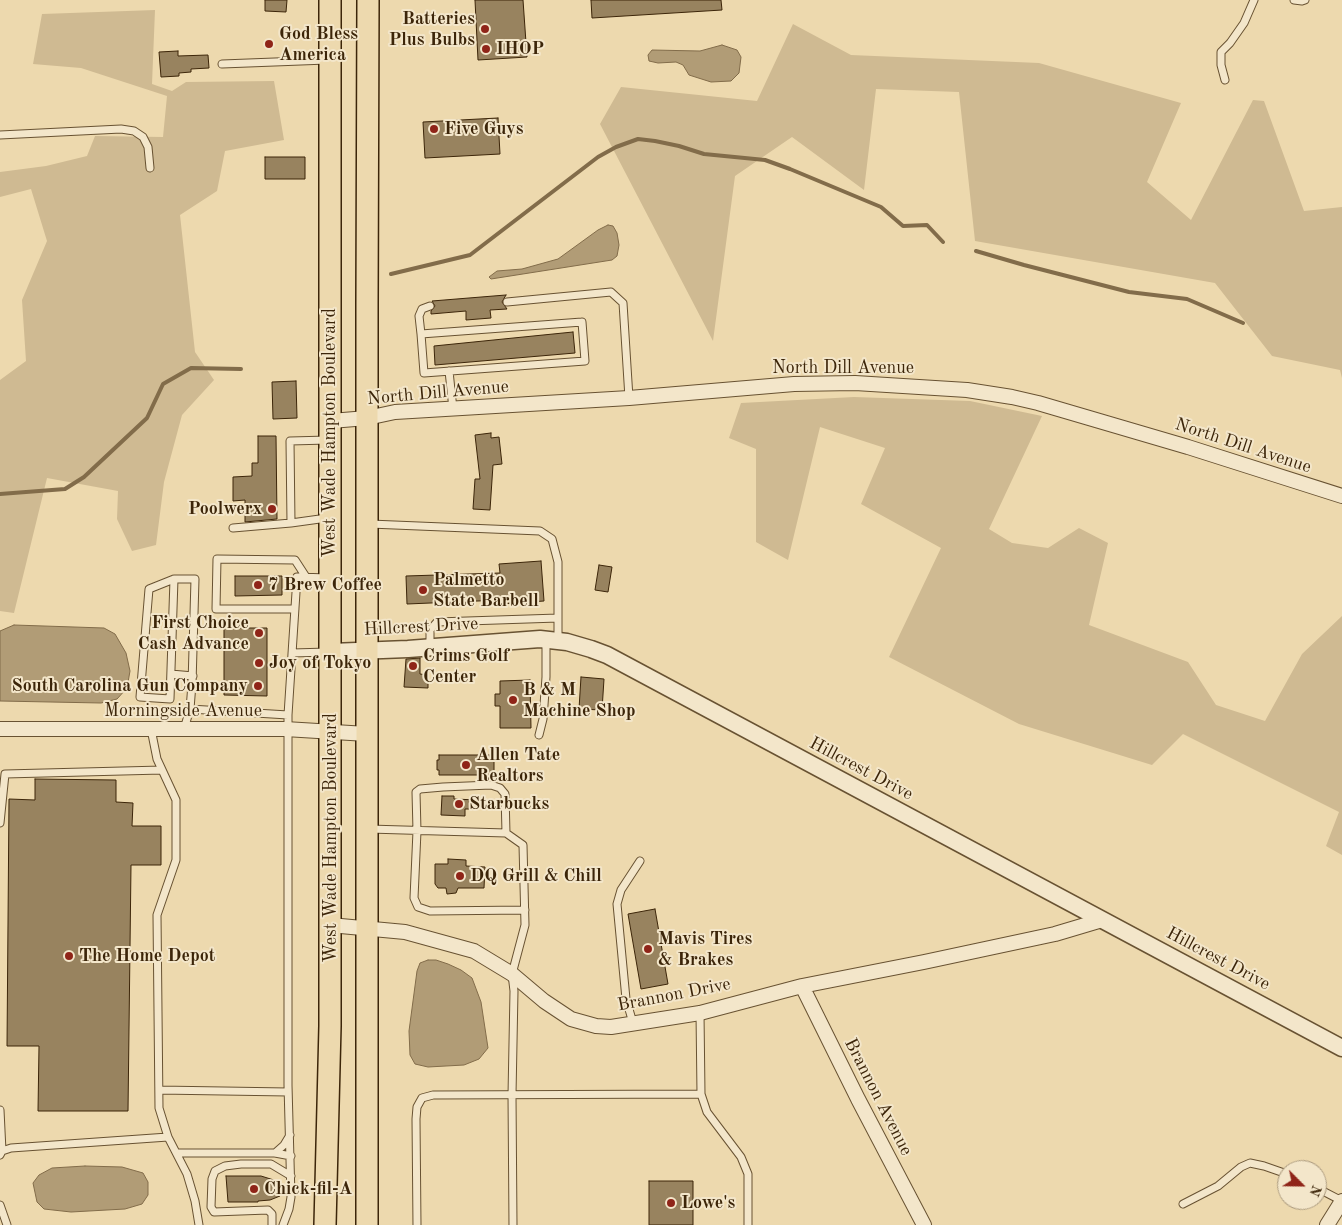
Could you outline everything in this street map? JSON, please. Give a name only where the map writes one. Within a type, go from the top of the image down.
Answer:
[{"type":"main road","name":"West Wade Hampton Boulevard","points":[[325,1225],[330,1026],[330,0]]},
{"type":"main road","name":"West Wade Hampton Boulevard","points":[[367,1225],[368,0]]},
{"type":"street","name":"North Dill Avenue","points":[[331,430],[367,418],[395,412],[629,398],[823,383],[989,392],[1012,396],[1066,411],[1188,447],[1342,496]]},
{"type":"street","name":"Hillcrest Drive","points":[[331,652],[552,640],[591,649],[607,655],[1342,1048]]},
{"type":"street","name":"Morningside Avenue","points":[[0,729],[184,729],[288,722],[331,732],[367,734]]},
{"type":"street","name":"Brannon Drive","points":[[330,925],[406,932],[461,947],[487,958],[512,974],[544,1001],[571,1019],[596,1026],[611,1027],[700,1013],[802,986],[1055,934],[1102,920]]},
{"type":"street","name":"Brannon Avenue","points":[[802,986],[858,1100],[924,1225]]},
{"type":"street","points":[[1327,1225],[1342,1201]]},
{"type":"lane","points":[[1225,80],[1221,65],[1221,52],[1244,23],[1254,0]]},
{"type":"lane","points":[[1294,0],[1305,0]]},
{"type":"lane","points":[[222,64],[330,60]]},
{"type":"lane","points":[[0,135],[121,128],[134,131],[144,137],[148,147],[150,168]]},
{"type":"lane","points":[[507,302],[611,292],[623,304],[629,398]]},
{"type":"lane","points":[[421,334],[582,322],[585,361],[424,373],[419,316],[422,309],[430,306]]},
{"type":"lane","points":[[448,371],[453,409]]},
{"type":"lane","points":[[290,523],[290,442],[331,430]]},
{"type":"lane","points":[[233,528],[330,518]]},
{"type":"lane","points":[[367,524],[540,531],[552,540],[558,562],[558,618],[552,640],[539,735]]},
{"type":"lane","points":[[295,609],[216,609],[217,559],[295,560],[306,577]]},
{"type":"lane","points":[[291,1176],[271,1164],[225,1166],[215,1171],[212,1179],[211,1207],[214,1212],[268,1210],[272,1214],[274,1225],[284,1223],[289,1209],[291,1197],[291,1176],[291,1156],[288,1092],[288,722],[297,577],[331,578]]},
{"type":"lane","points":[[174,579],[170,699],[140,697],[149,589],[174,579],[196,579],[193,676],[190,710],[184,729]]},
{"type":"lane","points":[[430,648],[430,630],[437,622],[558,618]]},
{"type":"lane","points":[[292,653],[331,652]]},
{"type":"lane","points":[[170,674],[193,676]]},
{"type":"lane","points":[[190,710],[288,722]]},
{"type":"lane","points":[[152,729],[157,759],[176,800],[176,860],[157,915],[159,1108],[168,1137],[187,1174],[195,1201],[199,1225]]},
{"type":"lane","points":[[0,823],[5,774],[162,770]]},
{"type":"lane","points":[[506,833],[505,794],[500,788],[491,786],[420,789],[416,792],[417,830],[414,898],[418,907],[430,911],[525,910]]},
{"type":"lane","points":[[366,829],[506,833],[523,845],[525,925],[512,974],[514,991],[512,1095],[513,1225]]},
{"type":"lane","points":[[633,1024],[626,999],[617,904],[621,890],[640,861]]},
{"type":"lane","points":[[700,1013],[701,1094],[707,1112],[742,1157],[748,1174],[748,1225]]},
{"type":"lane","points":[[159,1090],[288,1092]]},
{"type":"lane","points":[[417,1225],[416,1119],[417,1107],[422,1098],[433,1095],[701,1094]]},
{"type":"lane","points":[[0,1110],[1,1153],[11,1148],[168,1137]]},
{"type":"lane","points":[[275,1153],[284,1145],[290,1135]]},
{"type":"lane","points":[[177,1152],[275,1153],[291,1156]]},
{"type":"lane","points":[[1183,1204],[1218,1186],[1240,1167],[1250,1163],[1277,1171]]},
{"type":"lane","points":[[1327,1193],[1342,1201]]},
{"type":"lane","points":[[0,1205],[7,1225]]},
{"type":"shaded area","points":[[155,10],[152,84],[172,91],[186,82],[274,81],[284,140],[225,151],[217,191],[180,215],[195,352],[214,380],[182,415],[164,482],[156,545],[132,551],[117,519],[118,491],[47,478],[14,613],[0,611],[0,380],[26,361],[22,300],[47,241],[31,189],[0,197],[0,172],[46,166],[87,156],[95,136],[163,137],[167,96],[81,68],[33,64],[42,14]]},
{"type":"shaded area","points":[[793,24],[851,55],[1039,63],[1181,103],[1147,182],[1191,220],[1253,100],[1264,101],[1304,211],[1342,207],[1342,378],[1340,370],[1272,356],[1215,283],[975,241],[959,92],[876,89],[864,190],[792,137],[735,176],[713,341],[600,124],[621,87],[757,101]]},
{"type":"shaded area","points":[[722,45],[737,50],[741,57],[739,73],[731,81],[711,82],[689,75],[683,65],[676,62],[658,63],[649,61],[648,55],[652,50],[700,51]]},
{"type":"shaded area","points":[[608,225],[613,226],[617,233],[619,245],[617,256],[612,260],[491,279],[489,277],[497,271],[522,269],[558,259]]},
{"type":"shaded area","points":[[854,397],[970,401],[1042,416],[989,529],[1012,543],[1048,548],[1079,528],[1108,543],[1089,625],[1188,662],[1216,705],[1265,721],[1302,654],[1342,616],[1342,855],[1326,846],[1339,812],[1183,734],[1152,765],[1019,724],[889,657],[941,548],[861,504],[885,448],[820,427],[788,560],[756,542],[756,449],[729,438],[741,403]]},
{"type":"shaded area","points":[[14,625],[104,628],[115,634],[126,653],[130,671],[127,688],[117,699],[101,703],[0,701],[0,631]]},
{"type":"shaded area","points":[[436,960],[448,964],[472,978],[481,1002],[488,1048],[479,1059],[464,1065],[428,1067],[415,1064],[410,1055],[409,1031],[417,971],[420,963]]},
{"type":"shaded area","points":[[85,1166],[122,1167],[143,1173],[148,1182],[148,1195],[142,1204],[125,1209],[71,1212],[44,1209],[37,1202],[33,1183],[39,1175],[52,1168]]},
{"type":"building","points":[[265,0],[287,0],[286,12],[265,11]]},
{"type":"building","points":[[475,0],[523,0],[527,57],[478,60]]},
{"type":"building","points":[[591,0],[721,0],[722,10],[592,18]]},
{"type":"building","points":[[178,51],[178,56],[208,55],[209,68],[191,69],[191,72],[179,73],[179,76],[161,77],[159,52]]},
{"type":"building","points":[[498,118],[500,154],[425,158],[423,122]]},
{"type":"building","points":[[265,157],[305,157],[305,179],[265,179]]},
{"type":"building","points":[[506,295],[502,302],[507,309],[490,310],[491,318],[466,320],[466,311],[431,314],[435,306],[432,301]]},
{"type":"building","points":[[573,332],[575,353],[435,365],[434,346]]},
{"type":"building","points":[[296,381],[297,418],[273,419],[272,382]]},
{"type":"building","points":[[491,433],[491,438],[499,437],[502,464],[493,465],[490,510],[473,509],[475,479],[480,479],[475,435]]},
{"type":"building","points":[[258,436],[276,436],[277,519],[245,522],[245,500],[233,501],[233,477],[252,476],[252,463],[258,463]]},
{"type":"building","points":[[541,561],[544,601],[502,604],[501,600],[407,604],[406,576],[500,573],[499,564]]},
{"type":"building","points":[[599,565],[612,567],[608,592],[595,590]]},
{"type":"building","name":"7 Brew Coffee","points":[[235,576],[282,576],[282,595],[235,596]]},
{"type":"building","points":[[224,628],[267,628],[267,696],[224,695]]},
{"type":"building","name":"Crims Golf Center","points":[[420,658],[420,674],[428,675],[428,688],[404,687],[406,659]]},
{"type":"building","points":[[581,677],[604,679],[602,710],[579,709]]},
{"type":"building","name":"B & M Machine Shop","points":[[530,680],[531,728],[500,728],[500,706],[495,706],[495,694],[500,694],[500,681]]},
{"type":"building","name":"Allen Tate Realtors","points":[[439,755],[494,755],[494,775],[439,775],[437,760],[439,760]]},
{"type":"building","name":"The Home Depot","points":[[35,779],[116,780],[116,802],[133,803],[132,826],[161,826],[161,865],[131,865],[128,1111],[38,1111],[39,1046],[7,1046],[9,799],[35,800]]},
{"type":"building","name":"Starbucks","points":[[442,796],[454,796],[454,799],[477,800],[477,809],[465,809],[465,816],[441,815]]},
{"type":"building","name":"DQ Grill & Chill","points":[[448,859],[466,860],[466,866],[485,867],[484,888],[458,888],[456,893],[447,894],[446,888],[438,888],[435,884],[435,864],[448,864]]},
{"type":"building","name":"Mavis Tires & Brakes","points":[[655,909],[668,984],[641,989],[628,914]]},
{"type":"building","name":"Chick-fil-A","points":[[226,1176],[261,1176],[277,1181],[277,1184],[280,1185],[280,1196],[258,1202],[228,1202]]},
{"type":"building","name":"Lowe's","points":[[649,1181],[693,1181],[693,1225],[649,1225]]},
{"type":"waterway","points":[[391,274],[470,255],[598,157],[616,147],[638,139],[679,146],[704,154],[765,160],[881,207],[903,226],[927,225],[943,242]]},
{"type":"waterway","points":[[976,251],[1129,292],[1187,299],[1243,323]]},
{"type":"waterway","points":[[0,494],[65,489],[84,477],[147,418],[163,384],[191,368],[241,369]]},
{"type":"place","name":"Batteries Plus Bulbs","points":[[485,29]]},
{"type":"place","name":"God Bless America","points":[[269,44]]},
{"type":"place","name":"IHOP","points":[[486,49]]},
{"type":"place","name":"Five Guys","points":[[434,129]]},
{"type":"place","name":"Poolwerx","points":[[272,509]]},
{"type":"place","name":"7 Brew Coffee","points":[[258,585]]},
{"type":"place","name":"Palmetto State Barbell","points":[[423,590]]},
{"type":"place","name":"First Choice Cash Advance","points":[[259,633]]},
{"type":"place","name":"Joy of Tokyo","points":[[259,663]]},
{"type":"place","name":"Crims Golf Center","points":[[413,666]]},
{"type":"place","name":"South Carolina Gun Company","points":[[258,686]]},
{"type":"place","name":"B & M Machine Shop","points":[[513,700]]},
{"type":"place","name":"Allen Tate Realtors","points":[[466,765]]},
{"type":"place","name":"Starbucks","points":[[459,804]]},
{"type":"place","name":"DQ Grill & Chill","points":[[460,876]]},
{"type":"place","name":"Mavis Tires & Brakes","points":[[648,949]]},
{"type":"place","name":"The Home Depot","points":[[69,956]]},
{"type":"place","name":"Chick-fil-A","points":[[254,1189]]},
{"type":"place","name":"Lowe's","points":[[671,1203]]}]
